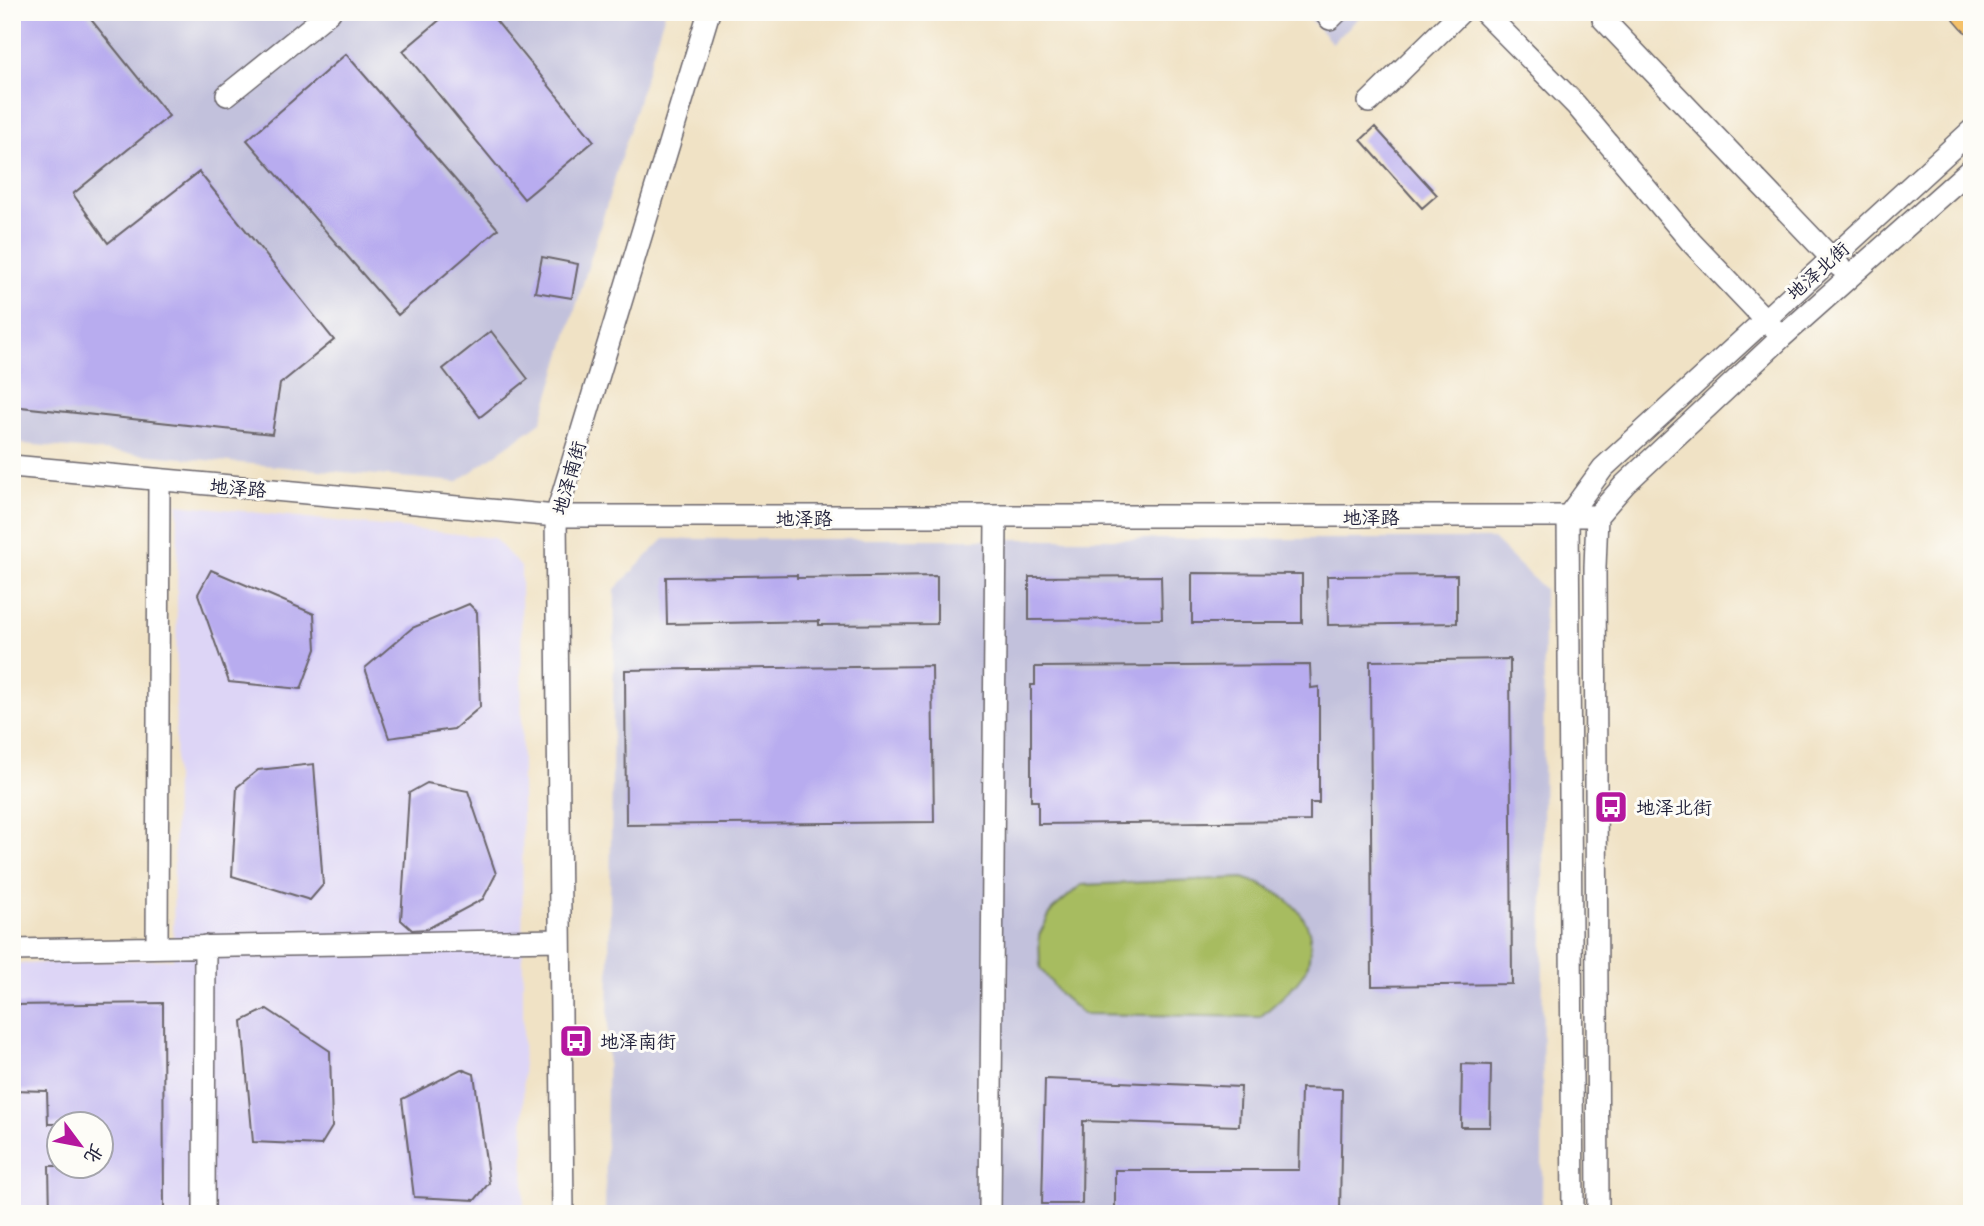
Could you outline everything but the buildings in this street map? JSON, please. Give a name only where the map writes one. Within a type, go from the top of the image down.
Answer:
[{"type":"main road","points":[[1965,12],[1972,20]]},
{"type":"street","points":[[227,95],[330,12]]},
{"type":"street","name":"地泽南街","points":[[563,1214],[556,516],[709,12]]},
{"type":"street","points":[[1324,12],[1330,19],[1337,12]]},
{"type":"street","points":[[1369,102],[1461,12]]},
{"type":"street","points":[[1484,12],[1576,105],[1691,242],[1782,337]]},
{"type":"street","points":[[1603,19],[1849,276]]},
{"type":"street","name":"地泽北街","points":[[1568,516],[1603,468],[1972,130]]},
{"type":"street","name":"地泽北街","points":[[1597,516],[1625,484],[1782,337],[1972,168]]},
{"type":"street","name":"地泽路","points":[[12,466],[556,516],[1597,516]]},
{"type":"street","points":[[157,947],[159,481]]},
{"type":"street","points":[[1568,516],[1573,1214]]},
{"type":"street","points":[[1597,516],[1595,593],[1598,1214]]},
{"type":"street","points":[[990,1214],[996,518]]},
{"type":"street","points":[[12,950],[560,940]]},
{"type":"street","points":[[204,1214],[205,946]]},
{"type":"shaded area","points":[[12,12],[665,12],[541,422],[457,482],[12,443]]},
{"type":"shaded area","points":[[1304,12],[1365,12],[1332,43]]},
{"type":"shaded area","points":[[178,504],[494,538],[521,567],[524,1214],[12,1214],[12,964],[173,959]]},
{"type":"shaded area","points":[[664,539],[1493,539],[1544,589],[1542,1214],[605,1214],[615,589]]},
{"type":"green space","points":[[1243,878],[1268,888],[1291,903],[1300,913],[1310,936],[1306,969],[1290,990],[1260,1017],[1083,1014],[1061,995],[1040,968],[1039,935],[1052,910],[1081,885]]},
{"type":"place","name":"地泽北街","points":[[1611,807]]},
{"type":"place","name":"地泽南街","points":[[576,1041]]}]
